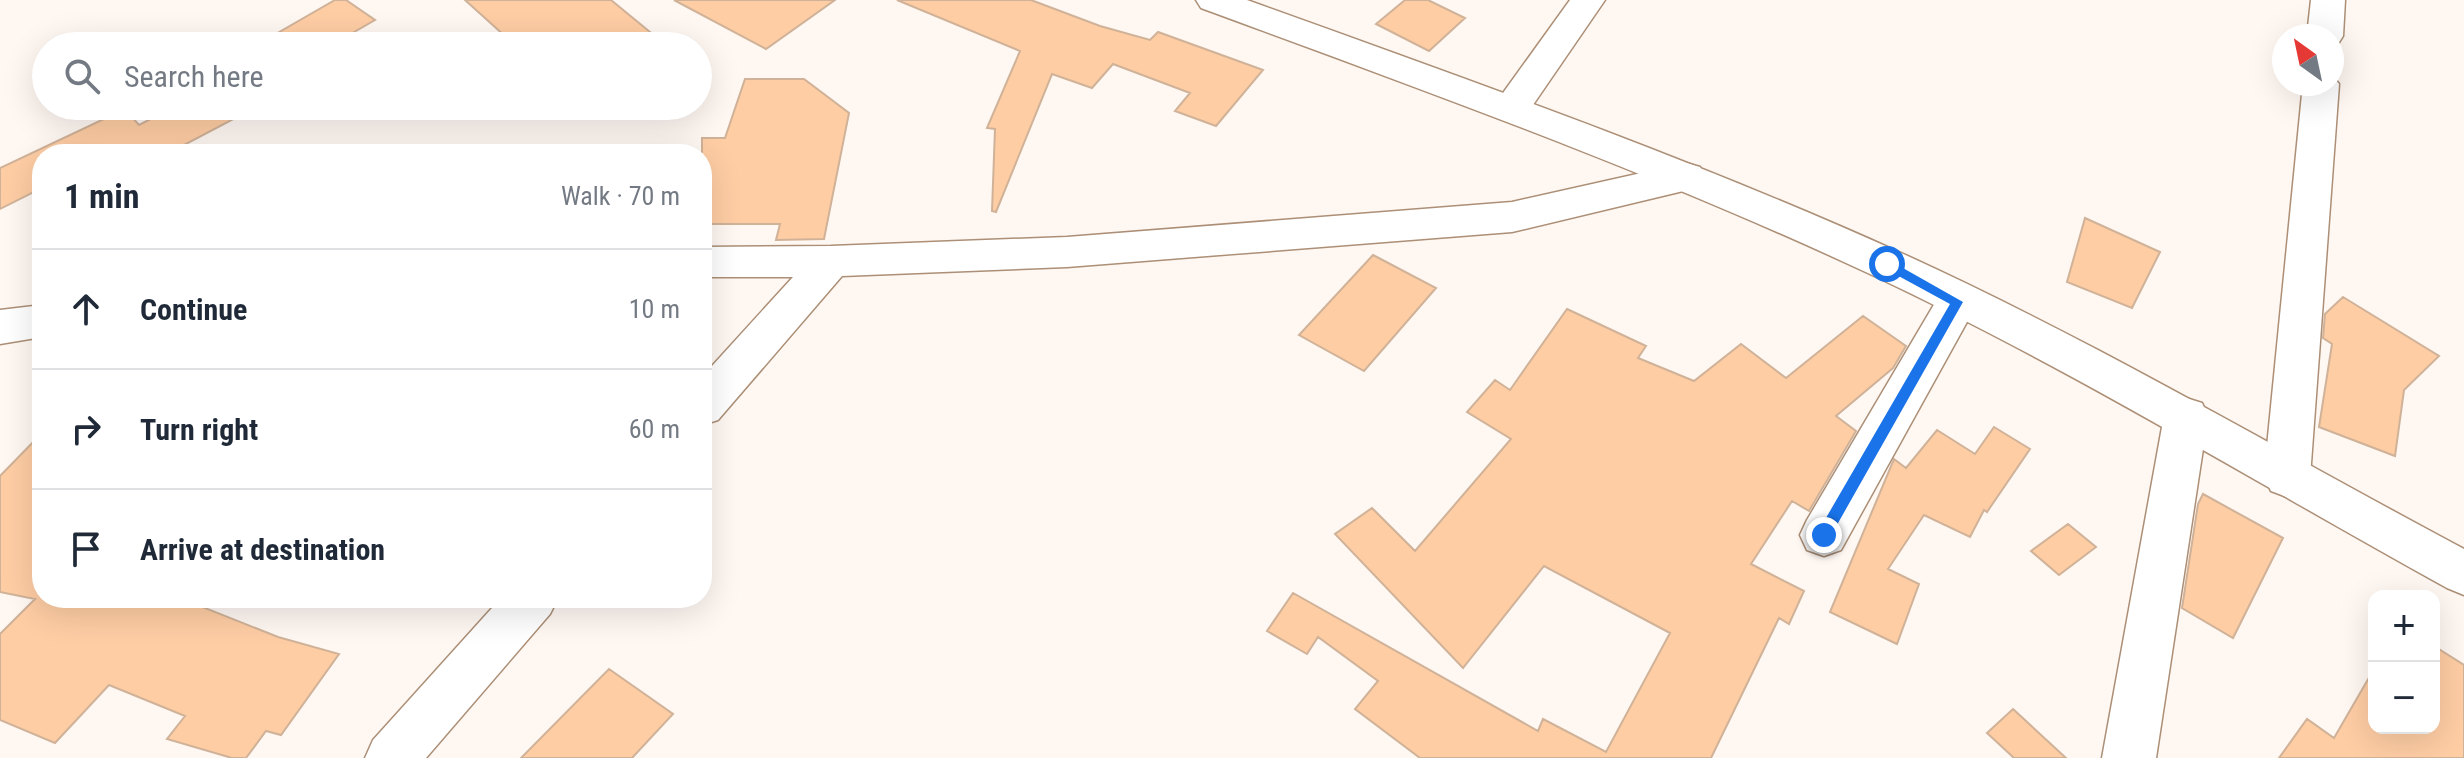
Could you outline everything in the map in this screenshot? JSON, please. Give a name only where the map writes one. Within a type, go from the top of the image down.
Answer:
[{"type":"street","points":[[1213,0],[1686,177],[1887,264],[2186,416],[2287,477],[2464,573]]},
{"type":"street","points":[[1511,109],[1588,0]]},
{"type":"street","points":[[2326,24],[2328,0]]},
{"type":"street","points":[[2287,477],[2320,96]]},
{"type":"street","points":[[712,262],[831,261],[1067,252],[1512,217],[1596,195],[1686,177]]},
{"type":"street","points":[[712,396],[831,261]]},
{"type":"street","points":[[1824,535],[1957,302]]},
{"type":"street","points":[[0,327],[32,322]]},
{"type":"street","points":[[2129,758],[2186,416]]},
{"type":"street","points":[[392,758],[524,608]]},
{"type":"building","points":[[335,0],[346,0],[375,20],[354,32],[279,32]]},
{"type":"building","points":[[465,0],[611,0],[650,32],[500,32]]},
{"type":"building","points":[[674,0],[835,0],[766,49]]},
{"type":"building","points":[[897,0],[1031,0],[1100,26],[1150,40],[1158,32],[1263,70],[1216,126],[1175,111],[1190,93],[1113,64],[1092,88],[1052,74],[996,212],[992,211],[995,129],[987,128],[1020,51]]},
{"type":"building","points":[[1405,0],[1428,0],[1465,18],[1429,51],[1376,24]]},
{"type":"building","points":[[745,79],[804,79],[849,113],[824,239],[776,240],[780,224],[712,224],[712,144],[702,144],[702,138],[725,138]]},
{"type":"building","points":[[102,120],[135,120],[139,125],[149,120],[231,120],[186,144],[51,144]]},
{"type":"building","points":[[32,153],[32,193],[0,209],[0,168]]},
{"type":"building","points":[[2085,218],[2160,252],[2132,308],[2067,282]]},
{"type":"building","points":[[1373,255],[1436,288],[1364,371],[1299,335]]},
{"type":"building","points":[[2343,297],[2439,356],[2404,390],[2395,456],[2319,427],[2332,344],[2323,338],[2325,314]]},
{"type":"building","points":[[1567,309],[1646,346],[1638,358],[1694,381],[1741,344],[1786,378],[1863,316],[1906,346],[1893,368],[1836,416],[1856,431],[1809,511],[1792,501],[1751,564],[1804,591],[1789,624],[1779,618],[1711,758],[1420,758],[1355,709],[1378,681],[1318,637],[1307,654],[1267,631],[1293,593],[1538,731],[1543,719],[1606,752],[1670,633],[1544,566],[1463,668],[1335,534],[1372,508],[1415,551],[1511,439],[1467,412],[1495,380],[1510,390]]},
{"type":"building","points":[[1994,427],[2030,449],[1987,512],[1984,510],[1970,537],[1924,515],[1888,569],[1919,584],[1897,644],[1830,612],[1894,459],[1906,468],[1937,430],[1975,454]]},
{"type":"building","points":[[32,443],[32,598],[0,592],[0,476]]},
{"type":"building","points":[[2203,494],[2283,538],[2233,638],[2182,608],[2198,504]]},
{"type":"building","points":[[2068,524],[2096,547],[2059,575],[2031,551]]},
{"type":"building","points":[[32,602],[32,608],[205,608],[278,637],[339,654],[281,735],[266,731],[246,758],[232,758],[167,739],[185,716],[109,685],[55,743],[0,720],[0,634]]},
{"type":"building","points":[[2440,650],[2464,665],[2464,758],[2279,758],[2307,719],[2334,738],[2368,679],[2368,734],[2440,734]]},
{"type":"building","points":[[609,669],[673,714],[632,758],[521,758]]},
{"type":"building","points":[[2013,709],[2066,758],[2014,758],[1987,733]]},
{"type":"route","points":[[1824,535],[1957,302],[1887,264]]}]
